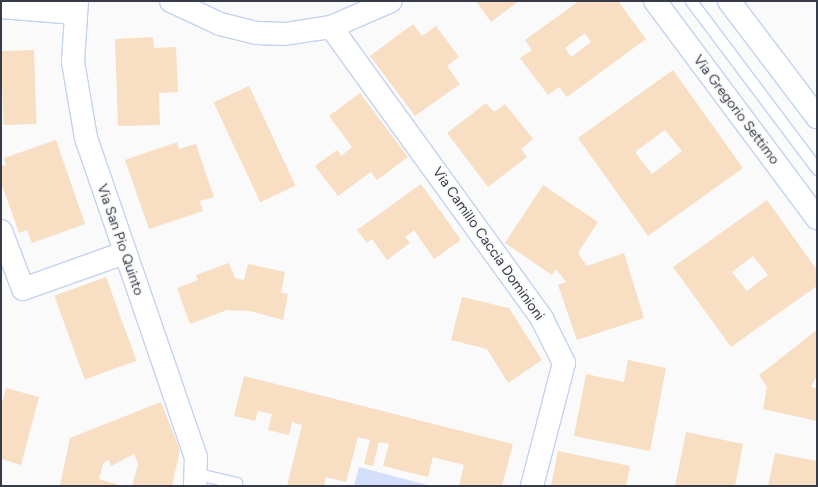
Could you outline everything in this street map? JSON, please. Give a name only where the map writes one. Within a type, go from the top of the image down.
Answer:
[{"type":"street","points":[[171,1],[220,24],[256,33],[285,34],[331,27],[391,1]]},
{"type":"street","name":"Via Gregorio Settimo","points":[[654,1],[817,218]]},
{"type":"street","points":[[729,1],[817,117]]},
{"type":"street","points":[[1,7],[76,7]]},
{"type":"street","name":"Via San Pio Quinto","points":[[76,7],[73,55],[79,104],[92,159],[196,456],[196,480]]},
{"type":"street","name":"Via Camillo Caccia Dominioni","points":[[331,27],[542,319],[564,363],[532,486]]},
{"type":"street","points":[[1,231],[23,289],[124,253]]},
{"type":"lane","name":"Via Gregorio Settimo","points":[[692,1],[817,170]]},
{"type":"lane","points":[[196,480],[236,483],[235,486]]},
{"type":"shaded area","points":[[359,467],[431,486],[354,486]]},
{"type":"building","points":[[476,1],[519,1],[491,22]]},
{"type":"building","points":[[579,1],[618,1],[646,39],[567,97],[559,87],[548,95],[520,58],[532,50],[525,40]],"holes":[[[585,33],[591,42],[571,57],[565,48]]]},
{"type":"building","points":[[413,24],[422,36],[436,26],[459,57],[447,66],[460,84],[415,116],[370,56]]},
{"type":"building","points":[[153,37],[154,48],[176,47],[178,92],[159,93],[160,125],[118,126],[115,39]]},
{"type":"building","points":[[34,50],[37,124],[4,125],[1,51]]},
{"type":"building","points":[[673,70],[743,168],[648,236],[578,138]],"holes":[[[665,130],[682,151],[652,174],[635,152]]]},
{"type":"building","points":[[249,86],[295,186],[260,202],[214,102]]},
{"type":"building","points":[[360,93],[408,157],[377,180],[371,172],[338,196],[315,166],[337,150],[341,156],[352,147],[329,116]]},
{"type":"building","points":[[486,103],[494,112],[505,104],[533,139],[521,149],[527,157],[488,187],[447,133]]},
{"type":"building","points":[[56,140],[85,224],[32,243],[27,230],[19,233],[1,182],[1,166],[6,165],[4,158]]},
{"type":"building","points":[[177,142],[179,149],[196,144],[214,197],[200,201],[203,211],[149,229],[125,160]]},
{"type":"building","points":[[421,184],[461,240],[434,259],[414,230],[405,237],[410,243],[387,260],[372,239],[367,243],[357,230]]},
{"type":"building","points":[[543,185],[598,222],[578,253],[587,266],[624,253],[644,318],[577,340],[558,285],[566,282],[556,269],[552,275],[505,243]]},
{"type":"building","points":[[767,200],[817,270],[817,286],[731,347],[673,267]],"holes":[[[753,256],[768,275],[747,291],[732,272]]]},
{"type":"building","points":[[229,263],[235,278],[244,280],[248,264],[285,272],[281,293],[288,294],[283,320],[250,311],[227,310],[190,324],[177,288],[198,280],[196,275]]},
{"type":"building","points":[[106,277],[136,361],[85,379],[54,296]]},
{"type":"building","points":[[462,297],[509,308],[542,360],[508,383],[487,349],[451,340]]},
{"type":"building","points":[[817,330],[817,375],[811,387],[817,388],[817,421],[763,409],[767,387],[759,375]]},
{"type":"building","points":[[628,360],[666,368],[650,451],[574,436],[586,374],[624,382]]},
{"type":"building","points":[[244,376],[513,444],[502,486],[459,486],[464,465],[433,457],[428,477],[383,466],[389,444],[379,442],[373,466],[364,464],[370,440],[358,437],[346,482],[326,477],[324,486],[287,486],[302,425],[292,422],[289,435],[268,430],[272,414],[258,411],[255,421],[234,416]]},
{"type":"building","points":[[6,388],[39,397],[21,465],[1,459],[1,407]]},
{"type":"building","points":[[161,402],[180,450],[172,486],[132,486],[138,464],[134,454],[111,466],[109,460],[104,462],[99,479],[122,486],[60,486],[70,438]]},
{"type":"building","points":[[686,432],[743,444],[735,486],[675,486]]},
{"type":"building","points":[[558,451],[630,466],[626,486],[551,486]]},
{"type":"building","points":[[775,453],[817,461],[817,486],[768,486]]}]
